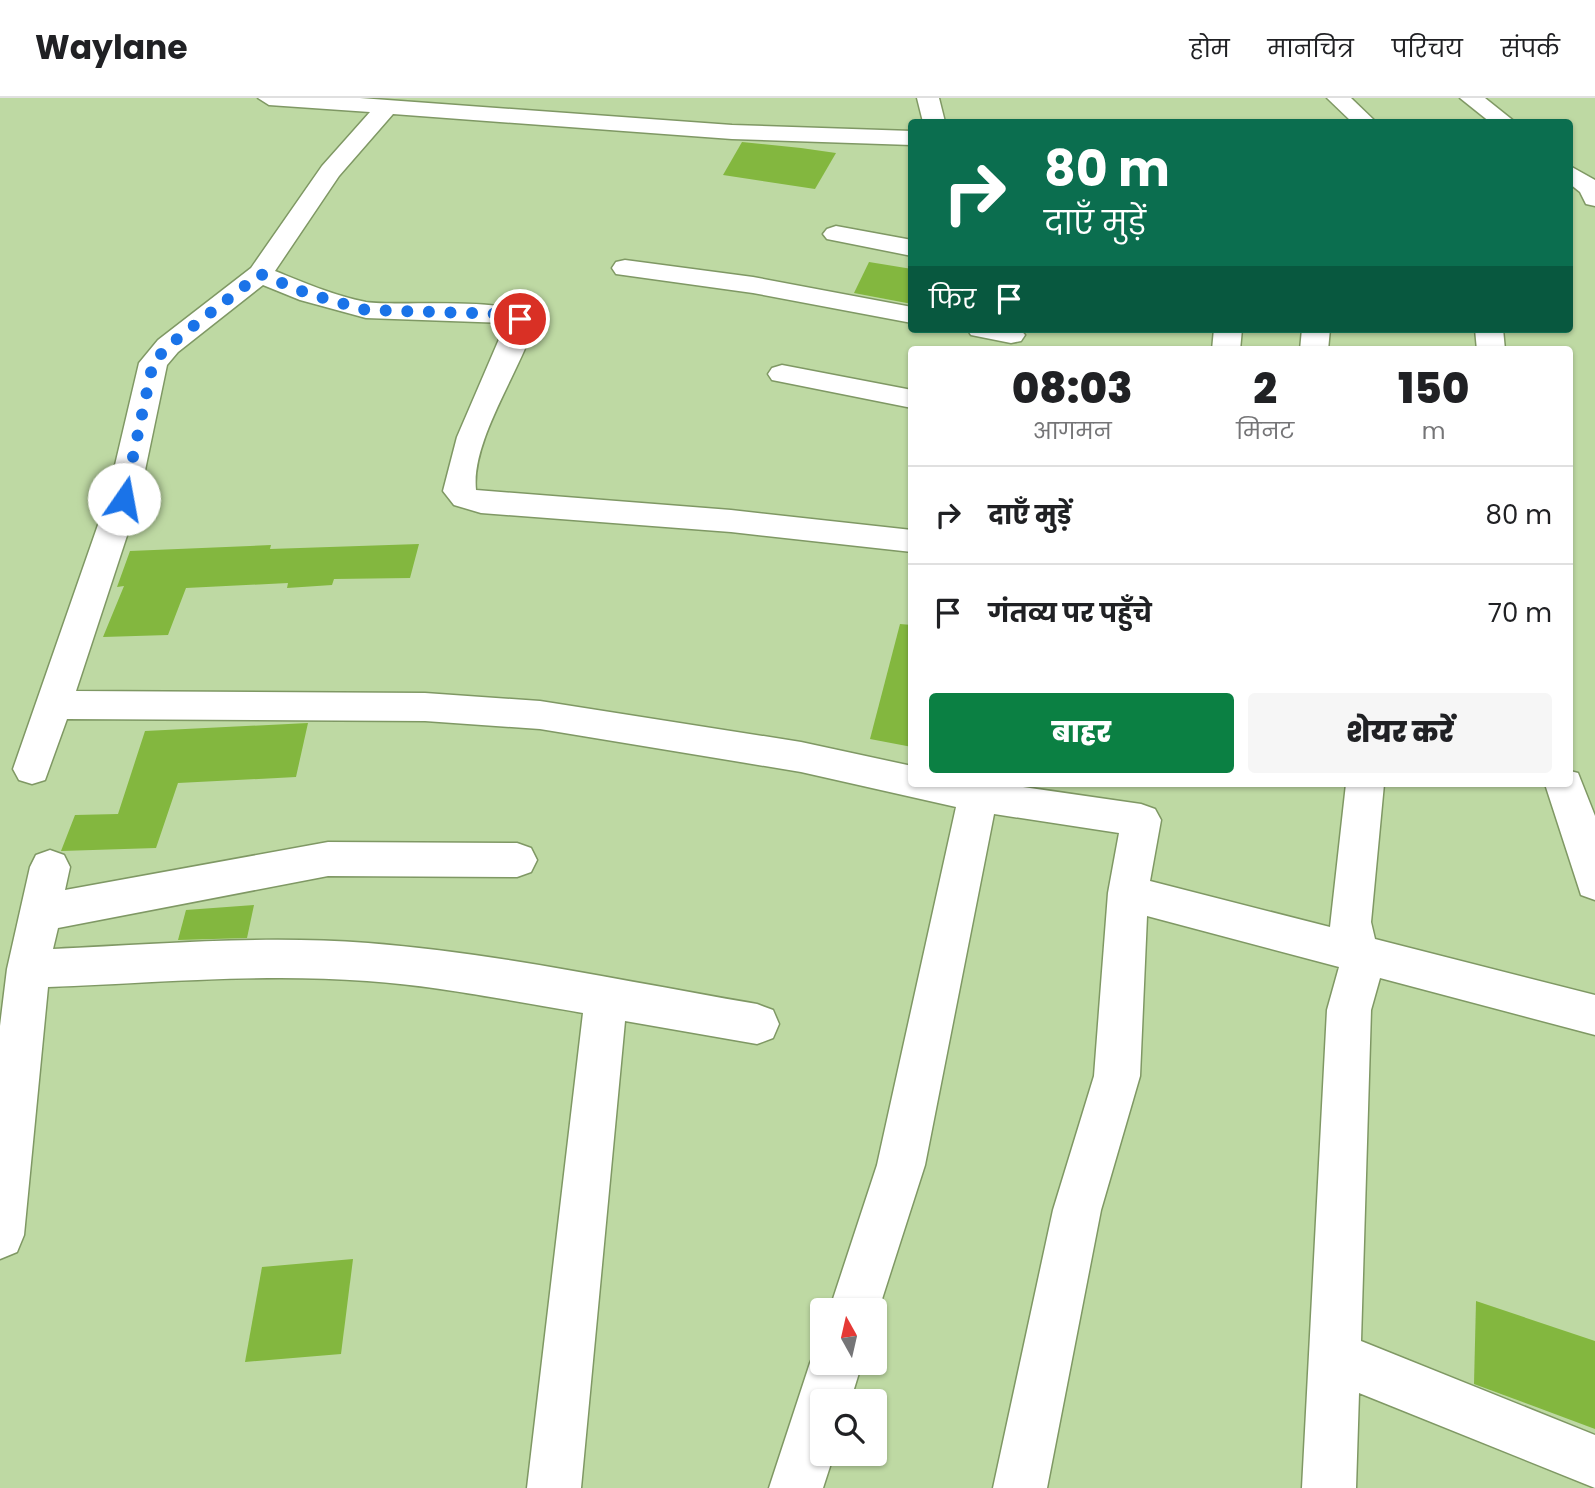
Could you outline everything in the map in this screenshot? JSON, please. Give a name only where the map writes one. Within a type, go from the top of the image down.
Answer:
[{"type":"street","points":[[269,98],[732,132],[908,138]]},
{"type":"street","points":[[928,98],[933,119]]},
{"type":"street","points":[[1338,98],[1362,119]]},
{"type":"street","points":[[1471,98],[1500,119]]},
{"type":"street","points":[[32,769],[124,499],[153,363],[168,346],[260,274],[330,172],[386,108]]},
{"type":"street","points":[[1573,175],[1591,189],[1595,201],[1573,200]]},
{"type":"street","points":[[836,234],[908,247]]},
{"type":"street","points":[[625,268],[753,285],[908,314]]},
{"type":"street","points":[[260,274],[309,294],[366,310],[505,314],[520,319],[504,369],[469,447],[459,491],[466,498],[481,502],[731,521],[908,541]]},
{"type":"street","points":[[782,374],[908,398]]},
{"type":"street","points":[[54,705],[425,707],[540,715],[774,752],[908,780]]},
{"type":"street","points":[[938,787],[978,796],[1141,820],[1128,893],[1117,1076],[1077,1210],[1020,1488]]},
{"type":"street","points":[[1329,1488],[1349,1010],[1361,969],[1350,922],[1366,787]]},
{"type":"street","points":[[1565,787],[1593,866],[1595,883]]},
{"type":"street","points":[[857,1298],[901,1166],[978,796]]},
{"type":"street","points":[[40,913],[328,859],[517,860]]},
{"type":"street","points":[[0,1235],[28,969],[50,867]]},
{"type":"street","points":[[1128,893],[1595,1015]]},
{"type":"street","points":[[28,969],[318,958],[479,975],[757,1024]]},
{"type":"street","points":[[554,1488],[606,998]]},
{"type":"street","points":[[1335,1357],[1595,1462]]},
{"type":"street","points":[[796,1488],[810,1444]]},
{"type":"building","points":[[742,142],[836,153],[815,189],[723,175]]},
{"type":"building","points":[[869,262],[908,268],[908,303],[854,293]]},
{"type":"building","points":[[419,544],[410,578],[334,579],[332,585],[287,588],[288,583],[186,588],[168,635],[103,637],[124,586],[117,587],[130,551],[271,545],[270,549]]},
{"type":"building","points":[[900,624],[908,625],[908,746],[870,739]]},
{"type":"building","points":[[308,723],[296,777],[178,783],[156,848],[61,851],[75,815],[118,814],[145,731]]},
{"type":"building","points":[[254,905],[247,938],[178,940],[186,910]]},
{"type":"building","points":[[353,1259],[341,1354],[245,1362],[262,1267]]},
{"type":"building","points":[[1476,1301],[1595,1341],[1595,1429],[1474,1384]]},
{"type":"route","points":[[124,499],[153,363],[168,346],[260,274],[309,294],[366,310],[505,314],[520,319]]}]
